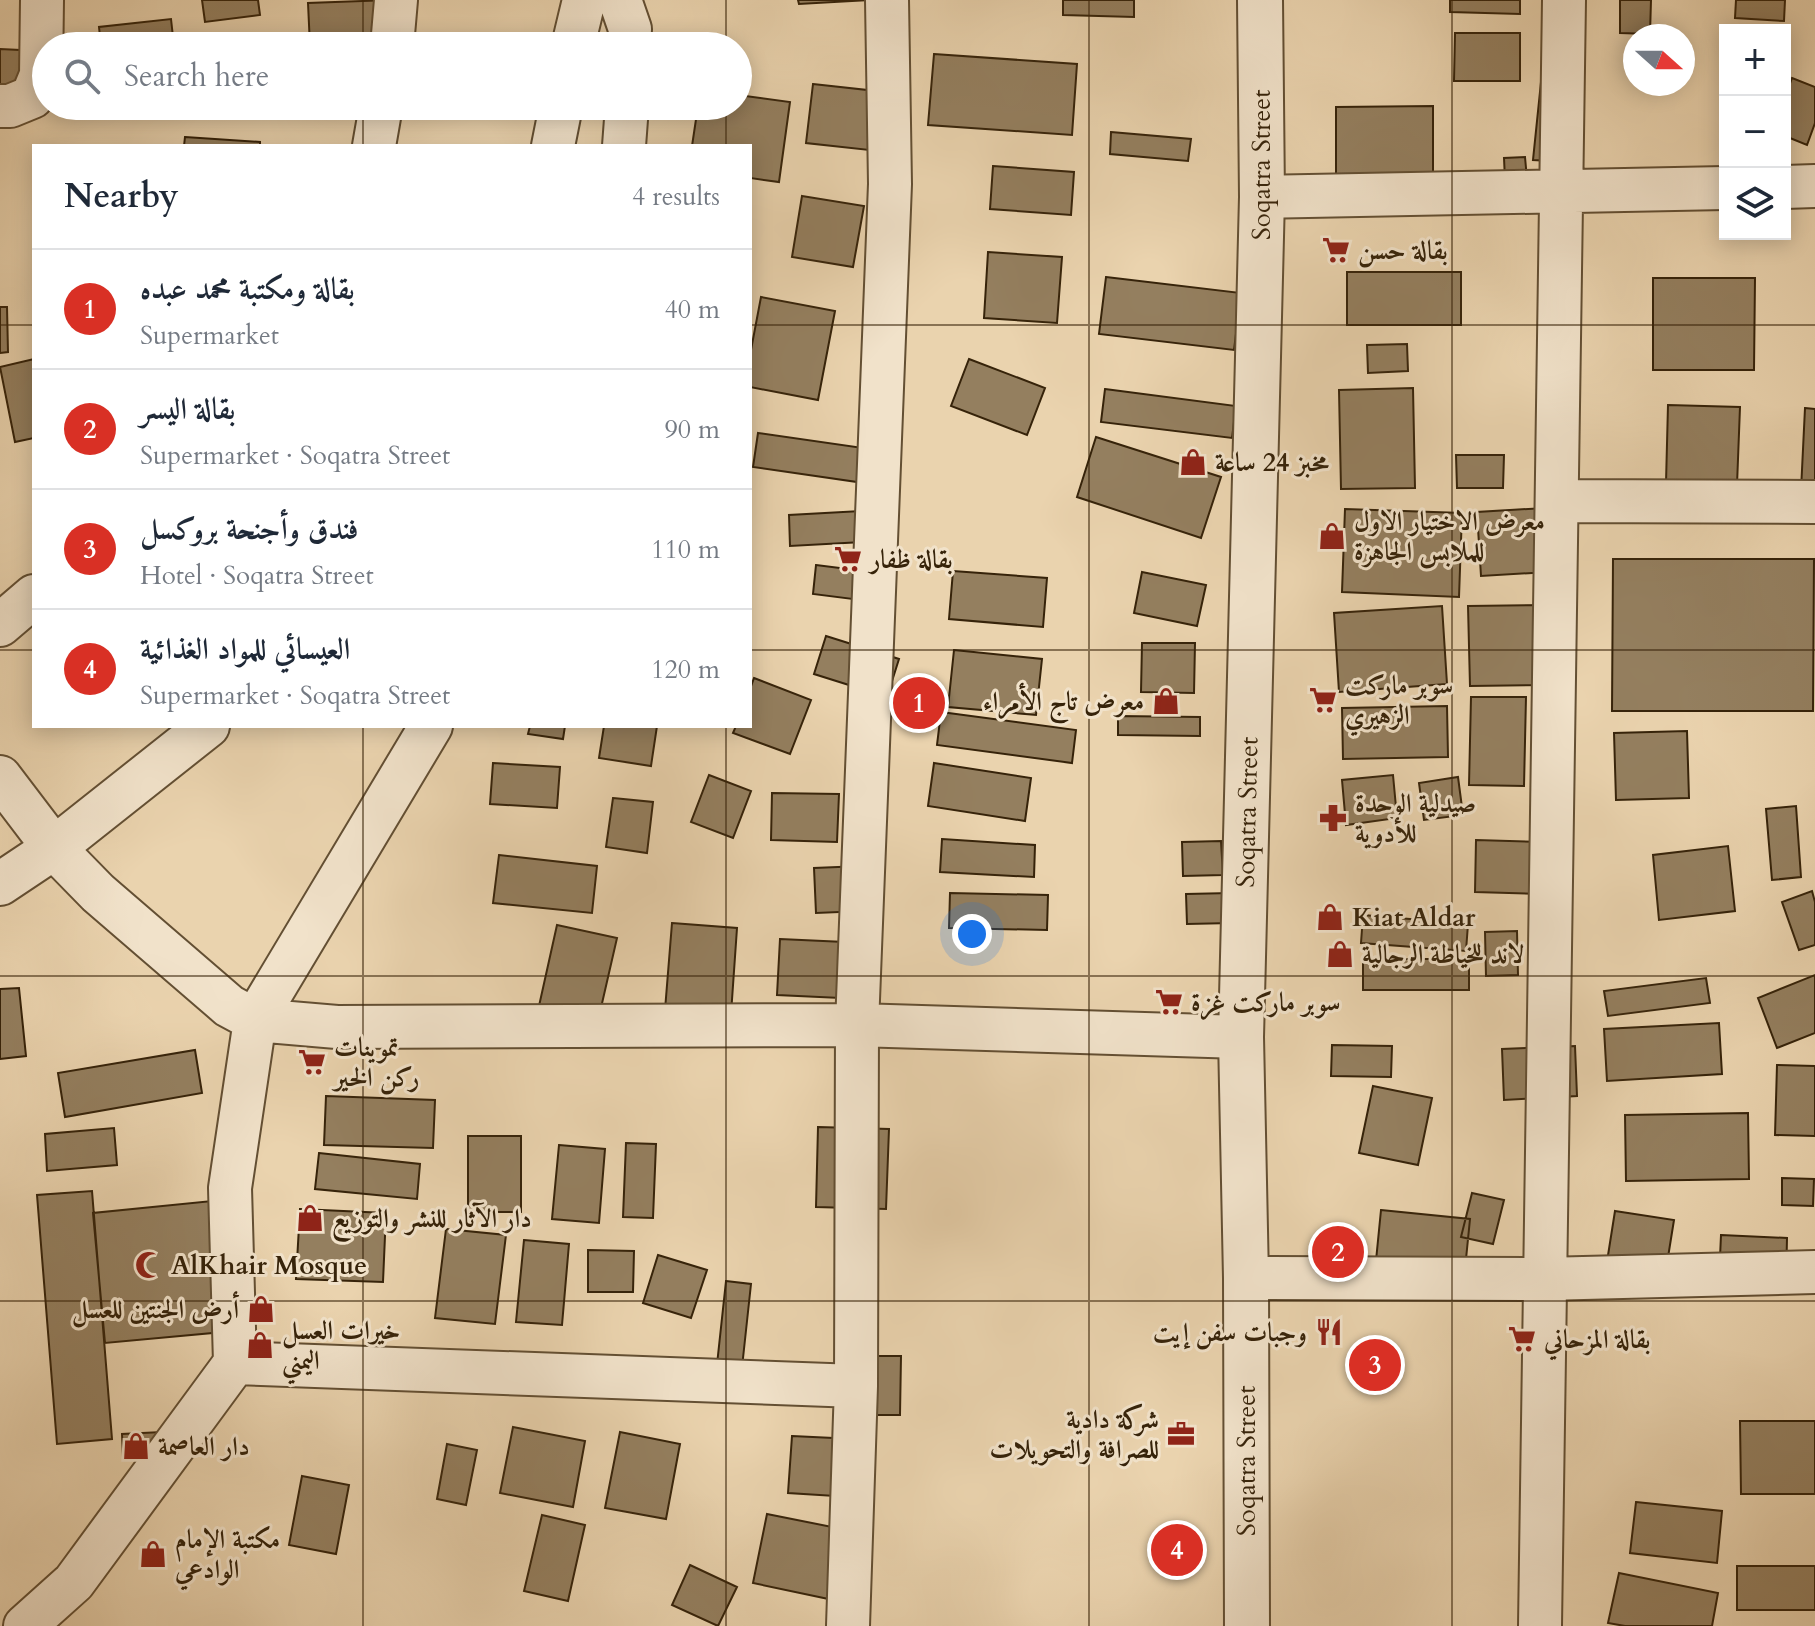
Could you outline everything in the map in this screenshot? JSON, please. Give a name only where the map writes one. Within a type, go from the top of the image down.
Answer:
[{"type":"street","points":[[42,0],[42,32]]},
{"type":"street","points":[[393,32],[396,0]]},
{"type":"street","points":[[576,32],[584,0]]},
{"type":"street","points":[[620,0],[630,32]]},
{"type":"street","points":[[848,1626],[856,1386],[857,1025],[890,184],[887,0]]},
{"type":"street","name":"Soqatra Street","points":[[1247,1626],[1246,1278],[1241,1037],[1262,197],[1260,0]]},
{"type":"street","points":[[1540,1626],[1564,0]]},
{"type":"street","points":[[0,106],[10,106],[32,97]]},
{"type":"street","points":[[374,144],[379,120]]},
{"type":"street","points":[[553,144],[558,120]]},
{"type":"street","points":[[624,144],[626,120]]},
{"type":"street","points":[[1791,187],[1815,186]]},
{"type":"street","points":[[1262,197],[1719,188]]},
{"type":"street","points":[[1558,501],[1815,502]]},
{"type":"street","points":[[0,625],[32,598]]},
{"type":"street","points":[[0,884],[54,848],[205,728]]},
{"type":"street","points":[[25,1626],[74,1582],[235,1363],[230,1188],[255,1020],[430,728]]},
{"type":"street","points":[[0,777],[54,848],[98,893],[229,1006],[255,1020],[337,1027],[857,1025],[1241,1037]]},
{"type":"street","points":[[1246,1278],[1544,1279],[1815,1272]]},
{"type":"street","points":[[235,1363],[856,1386]]},
{"type":"building","points":[[202,0],[258,0],[260,15],[205,22]]},
{"type":"building","points":[[390,0],[391,32],[309,32],[308,3]]},
{"type":"building","points":[[798,0],[870,0],[799,4]]},
{"type":"building","points":[[1063,0],[1134,0],[1134,17],[1063,15]]},
{"type":"building","points":[[1450,0],[1520,0],[1520,14],[1450,12]]},
{"type":"building","points":[[1620,0],[1651,0],[1650,24],[1623,24],[1623,33],[1620,33]]},
{"type":"building","points":[[1736,0],[1785,0],[1784,21],[1735,18]]},
{"type":"building","points":[[171,19],[172,32],[100,32],[99,27]]},
{"type":"building","points":[[1455,33],[1520,33],[1520,81],[1454,81]]},
{"type":"building","points":[[0,49],[32,51],[32,63],[0,110]]},
{"type":"building","points":[[934,54],[1077,64],[1072,135],[928,125]]},
{"type":"building","points":[[1792,78],[1815,87],[1815,123],[1807,145],[1791,138]]},
{"type":"building","points":[[1541,82],[1559,83],[1551,161],[1533,160]]},
{"type":"building","points":[[813,84],[876,91],[869,150],[806,143]]},
{"type":"building","points":[[752,97],[790,102],[779,182],[752,178],[752,144],[692,144],[696,120],[752,120]]},
{"type":"building","points":[[1433,106],[1433,177],[1336,179],[1336,107]]},
{"type":"building","points":[[1111,132],[1191,139],[1188,161],[1110,154]]},
{"type":"building","points":[[185,137],[260,142],[260,144],[184,144]]},
{"type":"building","points":[[1525,157],[1527,179],[1505,180],[1504,158]]},
{"type":"building","points":[[993,166],[1074,172],[1071,215],[990,209]]},
{"type":"building","points":[[802,196],[864,206],[853,267],[792,257]]},
{"type":"building","points":[[988,252],[1062,257],[1057,323],[984,318]]},
{"type":"building","points":[[1347,272],[1461,272],[1461,325],[1347,325]]},
{"type":"building","points":[[1106,277],[1241,293],[1234,350],[1099,334]]},
{"type":"building","points":[[1653,278],[1755,278],[1754,370],[1653,370]]},
{"type":"building","points":[[761,297],[835,311],[818,400],[752,387],[752,344]]},
{"type":"building","points":[[0,307],[7,307],[8,352],[0,353]]},
{"type":"building","points":[[1407,344],[1408,371],[1368,373],[1367,345]]},
{"type":"building","points":[[32,359],[32,438],[15,442],[0,367]]},
{"type":"building","points":[[969,359],[1045,388],[1027,435],[951,406]]},
{"type":"building","points":[[1413,388],[1415,488],[1341,489],[1339,390]]},
{"type":"building","points":[[1105,389],[1236,406],[1232,438],[1101,422]]},
{"type":"building","points":[[1668,405],[1740,407],[1737,485],[1666,483]]},
{"type":"building","points":[[1805,408],[1815,409],[1815,512],[1800,511]]},
{"type":"building","points":[[758,433],[884,451],[878,485],[753,467]]},
{"type":"building","points":[[1096,437],[1221,477],[1201,538],[1077,497]]},
{"type":"building","points":[[1456,455],[1504,455],[1503,488],[1457,488]]},
{"type":"building","points":[[1545,508],[1549,572],[1481,576],[1477,512]]},
{"type":"building","points":[[1345,509],[1462,513],[1459,597],[1342,592]]},
{"type":"building","points":[[879,510],[881,541],[790,546],[789,515]]},
{"type":"building","points":[[1613,559],[1814,559],[1813,711],[1612,711]]},
{"type":"building","points":[[816,565],[888,574],[884,603],[813,594]]},
{"type":"building","points":[[953,571],[1047,578],[1043,627],[949,619]]},
{"type":"building","points":[[1142,572],[1206,585],[1197,626],[1134,613]]},
{"type":"building","points":[[1551,605],[1553,685],[1470,686],[1468,606]]},
{"type":"building","points":[[1442,606],[1447,684],[1339,692],[1334,613]]},
{"type":"building","points":[[826,636],[899,659],[887,697],[814,674]]},
{"type":"building","points":[[1142,643],[1195,643],[1194,693],[1141,692]]},
{"type":"building","points":[[954,650],[1042,659],[1036,715],[948,707]]},
{"type":"building","points":[[754,678],[811,700],[790,754],[733,733],[735,728],[752,728]]},
{"type":"building","points":[[1471,697],[1526,697],[1524,786],[1469,785]]},
{"type":"building","points":[[1447,706],[1448,757],[1343,759],[1342,708]]},
{"type":"building","points":[[941,712],[1076,730],[1072,763],[937,745]]},
{"type":"building","points":[[1118,716],[1200,717],[1200,736],[1118,735]]},
{"type":"building","points":[[530,728],[565,728],[563,739],[528,734]]},
{"type":"building","points":[[604,728],[657,728],[651,766],[599,758]]},
{"type":"building","points":[[1687,731],[1689,798],[1616,800],[1614,733]]},
{"type":"building","points":[[493,763],[560,767],[557,808],[490,804]]},
{"type":"building","points":[[934,763],[1031,778],[1025,821],[928,806]]},
{"type":"building","points":[[709,775],[751,791],[733,838],[691,822]]},
{"type":"building","points":[[1393,775],[1397,818],[1346,825],[1342,780]]},
{"type":"building","points":[[1458,777],[1463,815],[1424,820],[1419,783]]},
{"type":"building","points":[[772,793],[839,794],[837,842],[771,840]]},
{"type":"building","points":[[613,798],[653,802],[647,853],[606,847]]},
{"type":"building","points":[[1796,806],[1801,877],[1772,880],[1766,809]]},
{"type":"building","points":[[942,839],[1035,845],[1034,877],[940,872]]},
{"type":"building","points":[[1476,840],[1544,842],[1543,894],[1475,892]]},
{"type":"building","points":[[1221,841],[1223,875],[1183,876],[1182,842]]},
{"type":"building","points":[[1728,846],[1735,911],[1659,920],[1653,855]]},
{"type":"building","points":[[499,855],[597,866],[592,913],[493,903]]},
{"type":"building","points":[[862,866],[863,911],[816,913],[814,868]]},
{"type":"building","points":[[1812,891],[1815,945],[1799,950],[1782,902]]},
{"type":"building","points":[[950,893],[1048,895],[1047,930],[949,928]]},
{"type":"building","points":[[1231,893],[1232,923],[1187,924],[1186,894]]},
{"type":"building","points":[[1363,915],[1468,924],[1466,951],[1361,943]]},
{"type":"building","points":[[672,923],[737,928],[731,1014],[665,1010]]},
{"type":"building","points":[[557,925],[617,938],[592,1047],[533,1033]]},
{"type":"building","points":[[1517,931],[1518,975],[1486,976],[1485,932]]},
{"type":"building","points":[[780,939],[866,943],[862,999],[777,995]]},
{"type":"building","points":[[1363,959],[1469,959],[1469,990],[1363,990]]},
{"type":"building","points":[[1815,975],[1815,1033],[1777,1048],[1758,998]]},
{"type":"building","points":[[1706,978],[1710,1003],[1608,1016],[1604,991]]},
{"type":"building","points":[[19,988],[26,1056],[0,1059],[0,989]]},
{"type":"building","points":[[1719,1023],[1722,1074],[1607,1081],[1604,1029]]},
{"type":"building","points":[[1332,1045],[1392,1046],[1391,1077],[1331,1076]]},
{"type":"building","points":[[1575,1046],[1577,1096],[1504,1100],[1502,1049]]},
{"type":"building","points":[[195,1050],[202,1093],[65,1117],[58,1073]]},
{"type":"building","points":[[1777,1065],[1815,1066],[1815,1136],[1775,1135]]},
{"type":"building","points":[[1373,1086],[1432,1098],[1418,1165],[1359,1153]]},
{"type":"building","points":[[326,1096],[435,1100],[433,1148],[324,1145]]},
{"type":"building","points":[[1748,1113],[1749,1179],[1626,1181],[1625,1115]]},
{"type":"building","points":[[818,1127],[889,1129],[886,1209],[816,1207]]},
{"type":"building","points":[[114,1128],[117,1165],[47,1171],[45,1134]]},
{"type":"building","points":[[468,1136],[521,1136],[521,1212],[468,1212]]},
{"type":"building","points":[[626,1143],[656,1144],[653,1218],[623,1217]]},
{"type":"building","points":[[559,1145],[605,1149],[599,1223],[552,1219]]},
{"type":"building","points":[[319,1153],[420,1164],[417,1199],[315,1189]]},
{"type":"building","points":[[1782,1178],[1814,1179],[1813,1206],[1782,1205]]},
{"type":"building","points":[[92,1191],[112,1439],[57,1444],[37,1195]]},
{"type":"building","points":[[1472,1193],[1504,1200],[1493,1244],[1461,1237]]},
{"type":"building","points":[[222,1200],[234,1331],[105,1343],[93,1213]]},
{"type":"building","points":[[300,1209],[386,1213],[383,1282],[296,1279]]},
{"type":"building","points":[[1381,1210],[1470,1219],[1463,1289],[1374,1281]]},
{"type":"building","points":[[1615,1211],[1674,1220],[1665,1276],[1606,1268]]},
{"type":"building","points":[[446,1229],[506,1235],[495,1324],[435,1318]]},
{"type":"building","points":[[1721,1235],[1787,1238],[1786,1283],[1719,1280]]},
{"type":"building","points":[[524,1240],[569,1244],[562,1325],[516,1322]]},
{"type":"building","points":[[588,1250],[634,1251],[633,1292],[588,1292]]},
{"type":"building","points":[[658,1255],[707,1270],[691,1318],[643,1303]]},
{"type":"building","points":[[726,1281],[751,1284],[740,1386],[715,1383]]},
{"type":"building","points":[[846,1356],[901,1356],[900,1415],[845,1415]]},
{"type":"building","points":[[1740,1421],[1815,1421],[1815,1494],[1741,1494]]},
{"type":"building","points":[[513,1427],[585,1441],[573,1507],[500,1493]]},
{"type":"building","points":[[162,1432],[163,1454],[123,1457],[122,1434]]},
{"type":"building","points":[[620,1432],[680,1444],[666,1519],[605,1508]]},
{"type":"building","points":[[792,1436],[854,1439],[851,1497],[788,1493]]},
{"type":"building","points":[[447,1444],[477,1450],[466,1505],[437,1499]]},
{"type":"building","points":[[302,1476],[349,1485],[336,1554],[289,1545]]},
{"type":"building","points":[[1636,1502],[1722,1511],[1717,1563],[1630,1553]]},
{"type":"building","points":[[767,1514],[852,1531],[838,1601],[753,1583]]},
{"type":"building","points":[[542,1515],[585,1525],[568,1601],[524,1591]]},
{"type":"building","points":[[690,1565],[737,1587],[718,1626],[672,1605]]},
{"type":"building","points":[[1737,1566],[1815,1566],[1815,1610],[1737,1610]]},
{"type":"building","points":[[1619,1573],[1718,1593],[1712,1626],[1625,1626],[1608,1623]]},
{"type":"place","name":"بقالة حسن","points":[[1336,250]]},
{"type":"place","name":"مخبز 24 ساعة","points":[[1193,462]]},
{"type":"place","name":"معرض الاختيار الاول للملابس الجاهزة","points":[[1332,536]]},
{"type":"place","name":"بقالة ظفار","points":[[848,559]]},
{"type":"place","name":"سوبر ماركت الزهيري","points":[[1323,700]]},
{"type":"place","name":"معرض تاج الأمراء","points":[[1166,701]]},
{"type":"place","name":"بقالة ومكتبة محمد عبده","points":[[919,703]]},
{"type":"place","name":"صيدلية الوحدة للأدوية","points":[[1333,818]]},
{"type":"place","name":"Kiat Aldar","points":[[1330,917]]},
{"type":"place","name":"لاند للخياطة الرجالية","points":[[1340,954]]},
{"type":"place","name":"سوبر ماركت غزة","points":[[1169,1002]]},
{"type":"place","name":"تموينات ركن الخير","points":[[312,1062]]},
{"type":"place","name":"دار الآثار للنشر والتوزيع","points":[[310,1218]]},
{"type":"place","name":"بقالة اليسر","points":[[1338,1252]]},
{"type":"place","name":"AlKhair Mosque","points":[[149,1265]]},
{"type":"place","name":"أرض الجنتين للعسل","points":[[261,1309]]},
{"type":"place","name":"وجبات سفن إيت","points":[[1329,1332]]},
{"type":"place","name":"بقالة المزحاني","points":[[1522,1339]]},
{"type":"place","name":"خيرات العسل اليمني","points":[[260,1345]]},
{"type":"place","name":"فندق وأجنحة بروكسل","points":[[1375,1365]]},
{"type":"place","name":"شركة دادية للصرافة والتحويلات","points":[[1181,1434]]},
{"type":"place","name":"دار العاصمة","points":[[136,1446]]},
{"type":"place","name":"العيسائي للمواد الغذائية","points":[[1177,1550]]},
{"type":"place","name":"مكتبة الإمام الوادعي","points":[[153,1554]]}]
